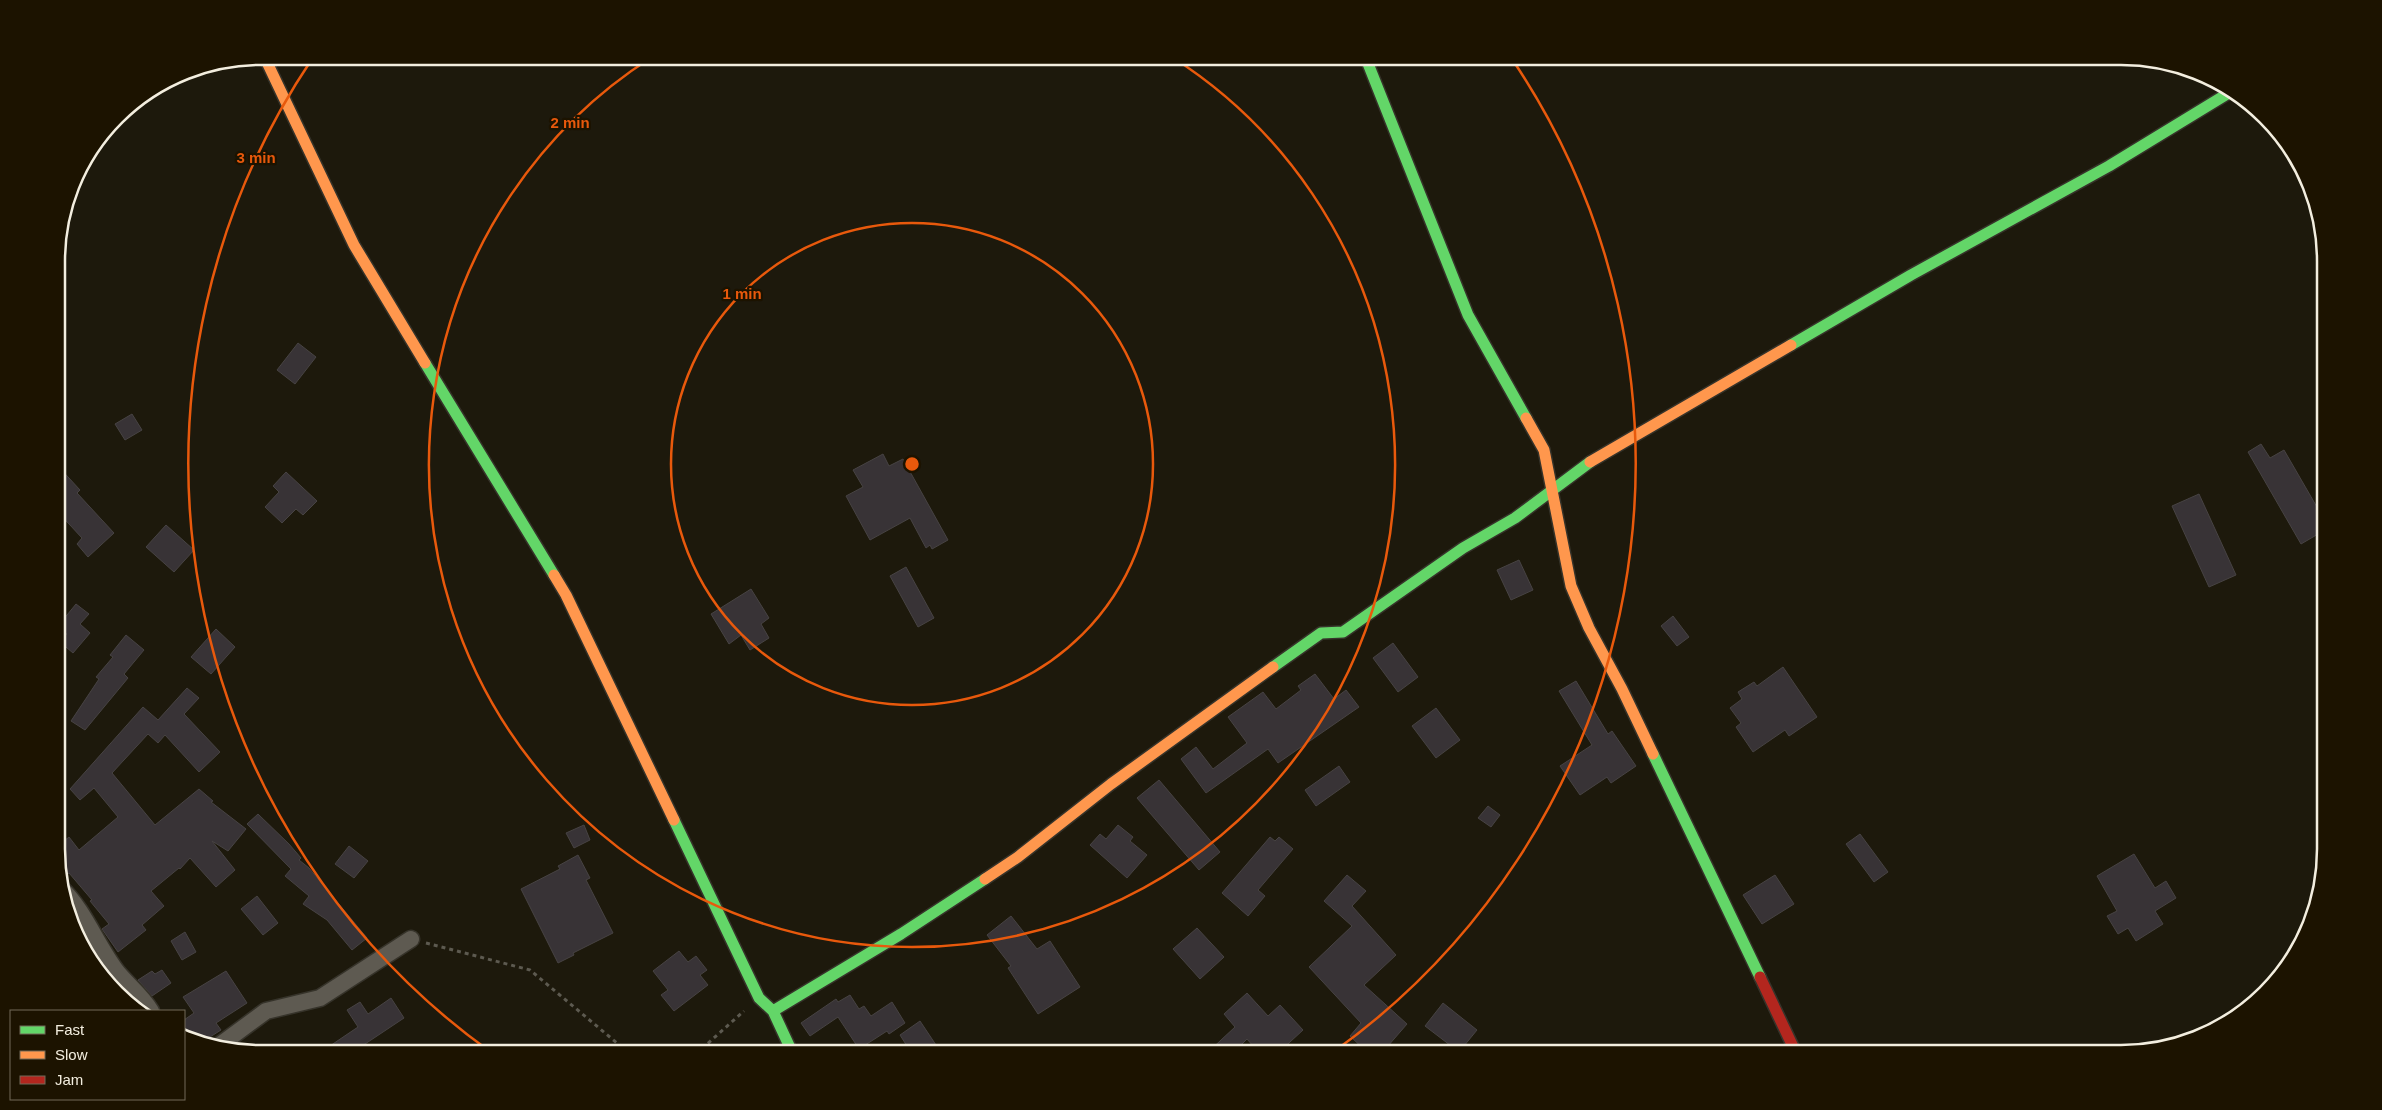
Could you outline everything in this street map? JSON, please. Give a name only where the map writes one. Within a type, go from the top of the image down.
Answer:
[{"type":"street","points":[[268,65],[354,245],[566,595],[759,998],[773,1010],[789,1045]]},
{"type":"street","points":[[1369,65],[1468,314],[1544,450],[1571,586],[1585,620],[1622,689],[1792,1045]]},
{"type":"street","points":[[773,1010],[901,934],[1018,857],[1111,784],[1321,633],[1343,632],[1463,548],[1515,518],[1593,460],[1911,275],[2109,166],[2225,95]]},
{"type":"street","points":[[71,897],[87,926],[118,973],[143,999],[150,1010]]},
{"type":"street","points":[[226,1041],[266,1011],[320,998],[411,939]]},
{"type":"path","points":[[411,939],[530,970],[619,1045]]},
{"type":"path","points":[[706,1045],[759,998]]},
{"type":"building","points":[[298,343],[316,357],[295,384],[277,370]]},
{"type":"building","points":[[132,414],[142,430],[125,440],[115,424]]},
{"type":"building","points":[[2261,444],[2270,458],[2284,450],[2317,507],[2317,535],[2301,544],[2248,452]]},
{"type":"building","points":[[883,454],[889,466],[903,459],[948,540],[932,549],[930,545],[926,548],[910,518],[870,540],[846,496],[863,487],[853,470]]},
{"type":"building","points":[[286,472],[317,501],[303,515],[296,509],[282,523],[265,507],[279,492],[273,486]]},
{"type":"building","points":[[65,474],[80,490],[77,493],[114,533],[88,557],[77,544],[82,538],[65,520]]},
{"type":"building","points":[[2199,494],[2236,575],[2209,587],[2172,506]]},
{"type":"building","points":[[166,525],[194,550],[174,572],[146,547]]},
{"type":"building","points":[[1519,560],[1533,590],[1511,600],[1497,570]]},
{"type":"building","points":[[906,567],[934,618],[918,627],[890,576]]},
{"type":"building","points":[[751,589],[769,618],[761,624],[769,638],[750,650],[741,635],[729,644],[711,614]]},
{"type":"building","points":[[76,604],[89,614],[80,624],[90,633],[73,653],[65,646],[65,636],[67,634],[65,632],[65,617]]},
{"type":"building","points":[[1673,616],[1689,637],[1677,646],[1661,626]]},
{"type":"building","points":[[216,629],[235,647],[211,674],[191,657]]},
{"type":"building","points":[[126,635],[144,650],[124,674],[128,678],[85,730],[71,721],[99,679],[96,677],[113,657],[110,655]]},
{"type":"building","points":[[1393,643],[1418,677],[1398,692],[1373,658]]},
{"type":"building","points":[[1783,667],[1817,717],[1789,736],[1785,730],[1753,752],[1736,727],[1741,723],[1730,708],[1742,699],[1738,692],[1754,682],[1757,686]]},
{"type":"building","points":[[1315,674],[1334,699],[1346,690],[1359,707],[1278,763],[1268,749],[1206,793],[1181,759],[1196,747],[1213,769],[1247,743],[1228,717],[1263,692],[1276,709],[1301,690],[1298,686]]},
{"type":"building","points":[[1576,681],[1608,734],[1612,731],[1636,766],[1611,783],[1607,777],[1580,795],[1560,766],[1592,745],[1559,691]]},
{"type":"building","points":[[187,688],[199,698],[184,714],[220,752],[199,772],[165,735],[158,743],[148,734],[112,773],[155,825],[199,789],[213,801],[211,802],[246,829],[228,851],[212,841],[235,870],[216,887],[190,858],[180,869],[151,891],[164,906],[142,925],[146,930],[118,952],[102,929],[109,924],[69,873],[67,875],[65,840],[69,837],[79,850],[118,817],[94,788],[80,800],[70,789],[143,707],[158,720]]},
{"type":"building","points":[[1436,708],[1460,740],[1436,758],[1412,726]]},
{"type":"building","points":[[1339,766],[1350,782],[1316,806],[1305,790]]},
{"type":"building","points":[[1159,780],[1220,852],[1199,870],[1137,798]]},
{"type":"building","points":[[1488,806],[1500,815],[1491,827],[1478,818]]},
{"type":"building","points":[[258,814],[289,844],[301,858],[299,860],[309,868],[367,938],[352,950],[327,920],[303,904],[309,896],[285,876],[291,869],[247,824]]},
{"type":"building","points":[[584,825],[590,840],[574,848],[566,833]]},
{"type":"building","points":[[1118,825],[1133,837],[1130,841],[1147,855],[1127,878],[1090,845],[1100,834],[1106,839]]},
{"type":"building","points":[[1860,834],[1888,872],[1874,882],[1846,844]]},
{"type":"building","points":[[1270,837],[1275,841],[1279,837],[1293,849],[1258,890],[1265,896],[1248,916],[1222,893]]},
{"type":"building","points":[[349,846],[368,861],[354,878],[335,864]]},
{"type":"building","points":[[2134,854],[2155,888],[2166,881],[2176,898],[2155,911],[2163,924],[2136,941],[2128,928],[2118,934],[2107,916],[2117,911],[2097,876]]},
{"type":"building","points":[[578,855],[590,878],[586,880],[613,933],[573,953],[574,955],[558,963],[521,889],[560,869],[558,866]]},
{"type":"building","points":[[1347,875],[1366,891],[1352,906],[1396,955],[1364,985],[1407,1024],[1389,1045],[1360,1045],[1350,1036],[1361,1023],[1309,967],[1352,926],[1324,901]]},
{"type":"building","points":[[1775,875],[1794,904],[1762,924],[1743,895]]},
{"type":"building","points":[[257,896],[278,923],[263,935],[241,909]]},
{"type":"building","points":[[1011,916],[1037,949],[1050,941],[1080,987],[1038,1014],[1008,968],[1011,966],[987,935]]},
{"type":"building","points":[[1197,928],[1224,957],[1200,979],[1173,949]]},
{"type":"building","points":[[185,932],[196,952],[182,960],[171,941]]},
{"type":"building","points":[[679,951],[688,962],[696,956],[707,970],[700,975],[708,985],[674,1011],[661,995],[668,990],[653,971]]},
{"type":"building","points":[[162,970],[171,983],[152,996],[138,980],[152,971],[155,974]]},
{"type":"building","points":[[226,971],[247,1003],[216,1023],[221,1030],[209,1038],[187,1030],[185,1028],[185,1019],[194,1013],[183,997]]},
{"type":"building","points":[[1247,993],[1268,1016],[1280,1005],[1303,1030],[1287,1045],[1252,1045],[1247,1039],[1241,1045],[1216,1045],[1235,1027],[1224,1014]]},
{"type":"building","points":[[850,995],[859,1009],[864,1006],[871,1016],[892,1002],[905,1023],[889,1034],[887,1031],[865,1045],[856,1045],[838,1017],[810,1036],[801,1023],[836,999],[838,1002]]},
{"type":"building","points":[[391,998],[404,1018],[364,1045],[331,1045],[358,1027],[347,1010],[360,1002],[368,1014]]},
{"type":"building","points":[[1443,1003],[1477,1030],[1465,1045],[1450,1045],[1425,1026]]},
{"type":"building","points":[[920,1021],[936,1045],[906,1045],[900,1035]]},
{"type":"traffic: fast","points":[[1369,65],[1468,315],[1526,418]]},
{"type":"traffic: fast","points":[[1791,345],[1911,275],[2109,166],[2225,95]]},
{"type":"traffic: fast","points":[[425,363],[554,575]]},
{"type":"traffic: fast","points":[[1273,667],[1321,633],[1343,632],[1463,548],[1515,518],[1590,462]]},
{"type":"traffic: fast","points":[[1653,754],[1760,977]]},
{"type":"traffic: fast","points":[[674,820],[759,998],[773,1011],[789,1045]]},
{"type":"traffic: fast","points":[[773,1011],[901,934],[985,879]]},
{"type":"traffic: slow","points":[[268,65],[354,245],[425,363]]},
{"type":"traffic: slow","points":[[1590,462],[1791,345]]},
{"type":"traffic: slow","points":[[1526,418],[1544,450],[1571,586],[1589,628],[1622,689],[1653,754]]},
{"type":"traffic: slow","points":[[554,575],[566,595],[674,820]]},
{"type":"traffic: slow","points":[[985,879],[1018,857],[1111,784],[1273,667]]},
{"type":"traffic: jam","points":[[1760,977],[1792,1045]]}]
